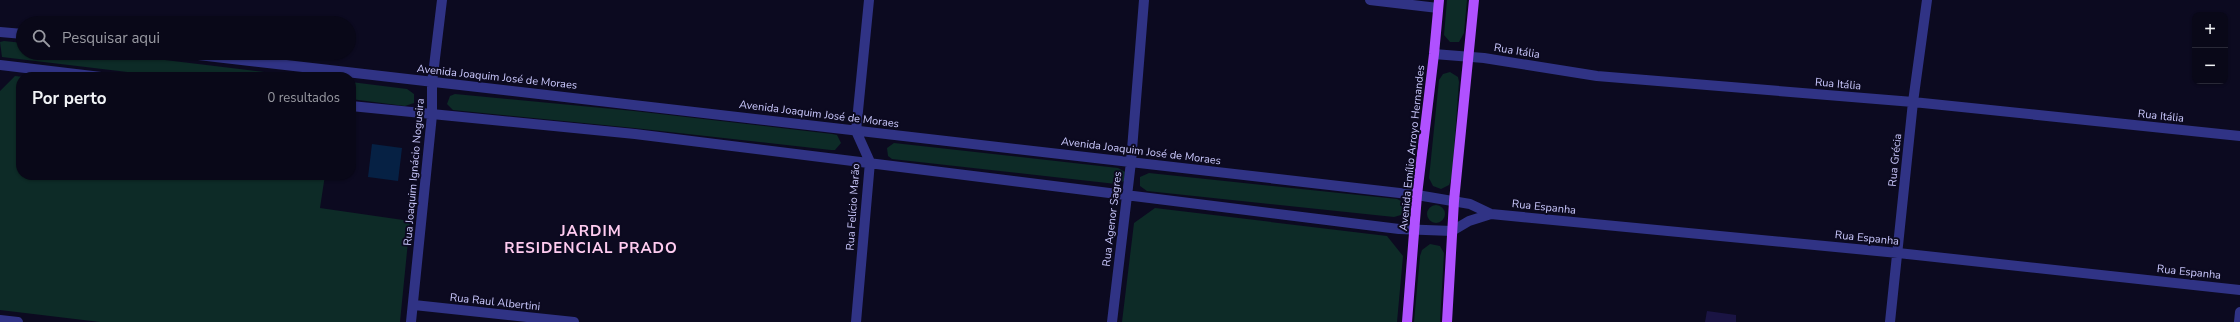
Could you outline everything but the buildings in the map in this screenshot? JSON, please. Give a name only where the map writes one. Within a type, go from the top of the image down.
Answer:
[{"type":"main road","points":[[1447,322],[1454,200],[1474,0]]},
{"type":"main road","name":"Avenida Emílio Arroyo Hernandes","points":[[1407,322],[1417,195],[1439,4]]},
{"type":"street","name":"Rua Joaquim Ignácio Nogueira","points":[[411,322],[414,305],[432,115],[432,83],[442,0]]},
{"type":"street","points":[[856,131],[870,0]]},
{"type":"street","name":"Rua Agenor Sagres","points":[[1112,322],[1131,162],[1144,0]]},
{"type":"street","points":[[1370,0],[1439,4]]},
{"type":"street","name":"Rua Grécia","points":[[1890,322],[1913,102],[1927,0]]},
{"type":"street","points":[[0,32],[16,33]]},
{"type":"street","name":"Rua Itália","points":[[1434,54],[1468,57],[1597,76],[1913,102],[2240,136]]},
{"type":"street","name":"Avenida Joaquim José de Moraes","points":[[240,60],[340,72]]},
{"type":"street","points":[[0,65],[59,72]]},
{"type":"street","name":"Avenida Joaquim José de Moraes","points":[[356,74],[635,104],[1454,200]]},
{"type":"street","points":[[356,107],[635,134],[870,162],[1127,196],[1415,230],[1452,231]]},
{"type":"street","name":"Rua Felício Marão","points":[[856,131],[870,162],[856,322]]},
{"type":"street","name":"Rua Espanha","points":[[1454,200],[1470,204],[1491,214],[1898,253],[2240,290]]},
{"type":"street","name":"Rua Espanha","points":[[1452,231],[1469,221],[1491,214]]},
{"type":"street","name":"Rua Raul Albertini","points":[[414,305],[574,322]]},
{"type":"street","points":[[2239,322],[2240,312]]},
{"type":"street","points":[[0,320],[18,322]]},
{"type":"green space","points":[[1447,0],[1467,0],[1464,33],[1459,42],[1450,42],[1444,35]]},
{"type":"green space","points":[[0,42],[16,42],[16,59],[2,57]]},
{"type":"green space","points":[[27,60],[165,60],[265,72],[127,72]]},
{"type":"green space","points":[[1450,72],[1458,77],[1459,82],[1452,177],[1449,185],[1441,189],[1433,186],[1429,178],[1439,80],[1443,74]]},
{"type":"green space","points":[[16,76],[16,180],[324,180],[320,208],[410,221],[400,322],[100,322],[0,310],[0,91]]},
{"type":"green space","points":[[356,83],[407,89],[414,94],[414,103],[405,106],[356,100]]},
{"type":"green space","points":[[455,94],[634,111],[832,134],[837,135],[841,143],[835,150],[831,150],[453,110],[447,104],[450,96]]},
{"type":"green space","points":[[894,143],[1118,168],[1125,172],[1124,181],[1116,184],[892,159],[888,156],[887,148]]},
{"type":"green space","points":[[1149,173],[1397,199],[1401,201],[1405,209],[1401,215],[1394,217],[1147,191],[1140,186],[1140,177]]},
{"type":"green space","points":[[1432,205],[1440,205],[1445,210],[1443,221],[1440,223],[1432,223],[1427,218],[1427,210]]},
{"type":"green space","points":[[1155,208],[1387,236],[1403,256],[1397,322],[1122,322],[1134,223]]},
{"type":"green space","points":[[1430,244],[1440,246],[1444,253],[1440,322],[1414,322],[1420,256],[1422,250]]},
{"type":"water","points":[[372,144],[402,148],[398,181],[368,177]]},
{"type":"district","name":"JARDIM RESIDENCIAL PRADO","points":[[591,240]]}]
